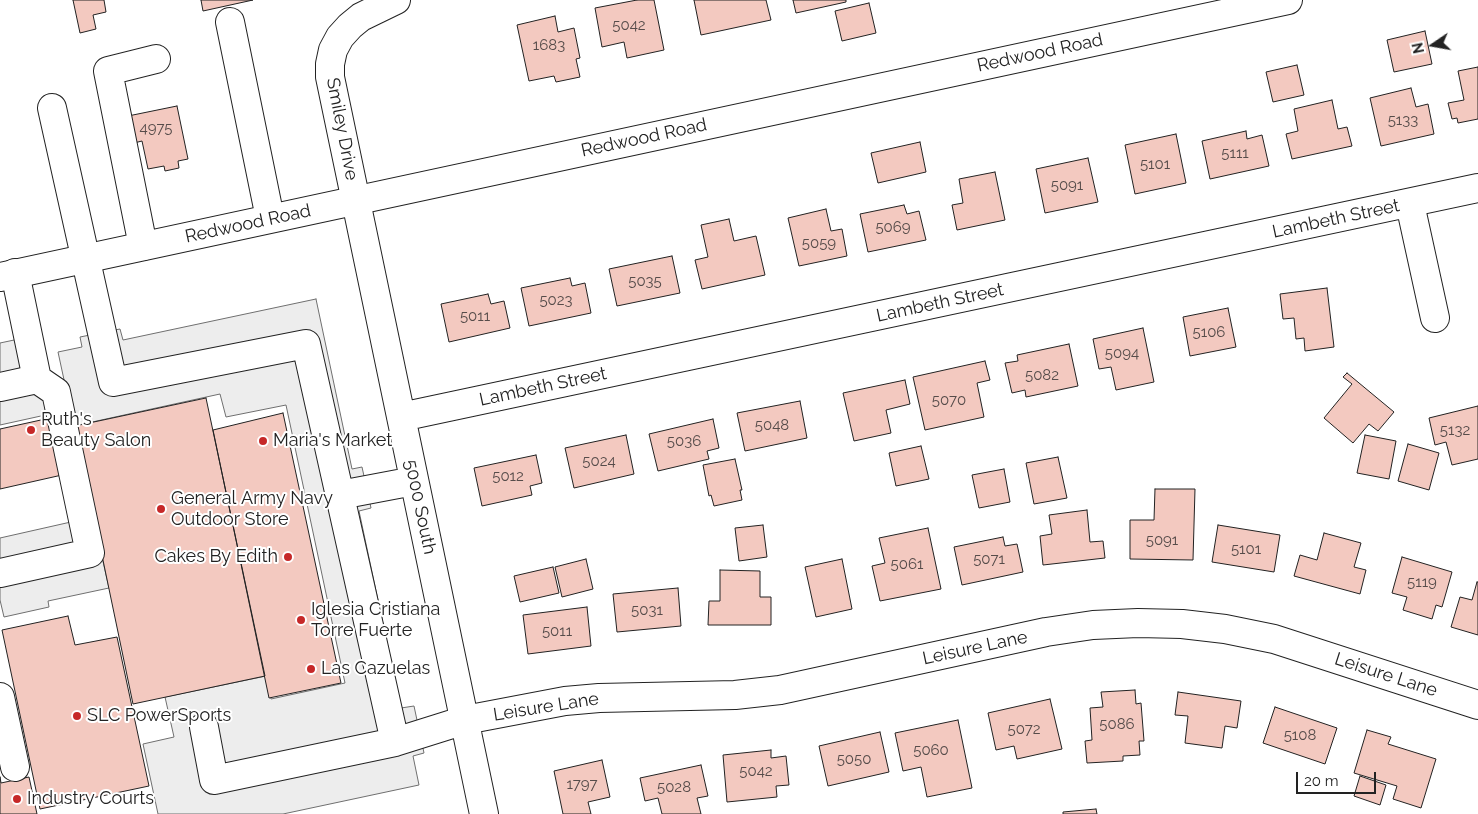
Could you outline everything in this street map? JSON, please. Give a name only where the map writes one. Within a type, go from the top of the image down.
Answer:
[{"type":"street","name":"Smiley Drive","points":[[356,200],[330,78],[333,50],[340,37],[361,17],[396,0]]},
{"type":"street","name":"Redwood Road","points":[[7,275],[1288,0]]},
{"type":"street","points":[[230,22],[270,218]]},
{"type":"street","points":[[143,246],[108,71],[156,60]]},
{"type":"street","points":[[52,108],[113,382],[306,344],[394,742]]},
{"type":"street","name":"Lambeth Street","points":[[401,417],[1410,204],[1478,188]]},
{"type":"street","name":"5000 South","points":[[356,200],[465,720],[480,813]]},
{"type":"street","points":[[1410,204],[1435,318]]},
{"type":"street","points":[[0,573],[90,553],[56,392],[38,379],[7,275]]},
{"type":"street","points":[[0,387],[38,379]]},
{"type":"street","points":[[340,495],[414,481]]},
{"type":"street","name":"Leisure Lane","points":[[204,727],[214,780],[394,742],[465,720],[565,701],[599,698],[735,695],[780,690],[1046,632],[1093,625],[1138,623],[1182,624],[1225,629],[1274,639],[1478,705]]},
{"type":"street","points":[[0,697],[15,767]]},
{"type":"shaded area","points":[[316,299],[352,469],[362,467],[371,508],[359,511],[401,708],[414,706],[424,753],[413,756],[419,785],[283,814],[158,814],[143,744],[174,737],[165,697],[266,676],[271,699],[345,683],[286,405],[226,417],[220,394],[74,426],[58,352],[82,347],[80,337],[120,329],[123,340]]},
{"type":"shaded area","points":[[33,336],[50,414],[0,425],[0,343]]},
{"type":"shaded area","points":[[93,517],[109,588],[48,601],[49,607],[4,617],[0,600],[0,538]]},
{"type":"building","points":[[73,0],[104,0],[106,12],[93,15],[96,29],[80,33]]},
{"type":"building","points":[[201,0],[253,0],[203,11]]},
{"type":"building","points":[[637,0],[654,0],[664,50],[627,58],[624,42],[602,47],[595,8]]},
{"type":"building","points":[[694,0],[766,0],[771,20],[701,35]]},
{"type":"building","points":[[793,0],[846,0],[846,2],[796,13]]},
{"type":"building","points":[[869,3],[876,33],[842,41],[835,11]]},
{"type":"building","points":[[555,16],[558,32],[574,28],[580,58],[576,59],[580,77],[556,82],[554,76],[529,81],[517,25]]},
{"type":"building","points":[[1425,31],[1432,64],[1394,72],[1387,40]]},
{"type":"building","points":[[1297,65],[1304,95],[1273,102],[1266,72]]},
{"type":"building","points":[[1478,67],[1478,119],[1458,123],[1457,118],[1452,119],[1448,103],[1464,100],[1458,71]]},
{"type":"building","points":[[1411,88],[1416,107],[1428,104],[1434,134],[1381,146],[1370,98]]},
{"type":"building","points":[[1332,100],[1338,129],[1347,127],[1352,146],[1292,159],[1286,134],[1298,131],[1294,109]]},
{"type":"building","points":[[177,106],[188,159],[178,161],[179,168],[165,171],[164,166],[148,169],[142,141],[134,143],[128,116]]},
{"type":"building","points":[[1246,131],[1247,139],[1262,135],[1269,166],[1210,179],[1202,141]]},
{"type":"building","points":[[1176,134],[1186,183],[1135,194],[1125,145]]},
{"type":"building","points":[[920,142],[926,172],[878,183],[871,153]]},
{"type":"building","points":[[1088,158],[1098,202],[1045,213],[1036,169]]},
{"type":"building","points":[[995,172],[1005,220],[957,230],[952,205],[963,203],[959,179]]},
{"type":"building","points":[[904,205],[907,214],[919,211],[926,240],[868,252],[860,214]]},
{"type":"building","points":[[826,209],[831,231],[842,229],[847,256],[799,266],[788,218]]},
{"type":"building","points":[[729,219],[734,241],[756,236],[765,275],[702,289],[695,260],[708,257],[701,225]]},
{"type":"building","points":[[672,256],[680,293],[617,306],[609,269]]},
{"type":"building","points":[[570,278],[572,286],[585,283],[591,313],[529,326],[521,288]]},
{"type":"building","points":[[1327,288],[1334,347],[1305,351],[1304,338],[1296,339],[1294,318],[1283,319],[1280,294]]},
{"type":"building","points":[[488,294],[491,304],[504,301],[510,328],[449,342],[441,304]]},
{"type":"building","points":[[1228,308],[1236,347],[1190,356],[1183,317]]},
{"type":"building","points":[[1143,328],[1154,382],[1116,390],[1111,367],[1099,369],[1093,339]]},
{"type":"building","points":[[1069,344],[1078,386],[1026,397],[1025,390],[1012,393],[1005,363],[1018,361],[1017,355]]},
{"type":"building","points":[[985,361],[990,380],[977,383],[984,417],[925,430],[913,377]]},
{"type":"building","points":[[1347,373],[1394,412],[1378,431],[1369,424],[1353,443],[1324,418],[1352,384],[1343,377]]},
{"type":"building","points":[[905,380],[910,404],[886,410],[891,433],[854,441],[843,393]]},
{"type":"building","name":"General Army Navy Outdoor Store","points":[[206,398],[265,676],[133,704],[75,426]]},
{"type":"building","points":[[800,401],[807,438],[745,451],[737,413]]},
{"type":"building","points":[[1478,406],[1478,459],[1452,465],[1446,442],[1435,445],[1429,418]]},
{"type":"building","points":[[283,413],[341,683],[269,698],[213,430]]},
{"type":"building","points":[[50,418],[62,475],[0,489],[0,429]]},
{"type":"building","points":[[713,419],[719,448],[707,451],[709,459],[658,471],[649,434]]},
{"type":"building","points":[[626,435],[634,474],[574,488],[565,448]]},
{"type":"building","points":[[1365,435],[1396,441],[1389,479],[1357,473]]},
{"type":"building","points":[[1408,444],[1439,453],[1429,490],[1398,481]]},
{"type":"building","points":[[921,446],[929,479],[896,486],[889,453]]},
{"type":"building","points":[[536,455],[542,483],[530,486],[532,495],[482,506],[474,468]]},
{"type":"building","points":[[1058,457],[1067,498],[1034,504],[1026,463]]},
{"type":"building","points":[[735,459],[742,490],[740,490],[742,500],[714,506],[711,495],[709,496],[703,465]]},
{"type":"building","points":[[1004,469],[1010,502],[979,508],[972,475]]},
{"type":"building","points":[[1155,489],[1195,489],[1193,560],[1130,559],[1130,520],[1154,520]]},
{"type":"building","points":[[1087,510],[1090,542],[1103,541],[1105,558],[1043,565],[1040,536],[1052,534],[1049,515]]},
{"type":"building","points":[[763,525],[767,557],[739,561],[735,528]]},
{"type":"building","points":[[1218,525],[1280,535],[1274,572],[1212,562]]},
{"type":"building","points":[[928,528],[941,589],[880,601],[872,566],[885,563],[879,538]]},
{"type":"building","points":[[1324,533],[1361,543],[1354,567],[1366,570],[1360,594],[1294,576],[1300,555],[1317,560]]},
{"type":"building","points":[[1003,537],[1005,546],[1017,544],[1023,572],[962,585],[954,547]]},
{"type":"building","points":[[1402,557],[1452,572],[1442,607],[1436,605],[1432,619],[1403,610],[1407,597],[1392,593]]},
{"type":"building","points":[[586,559],[593,589],[562,597],[555,567]]},
{"type":"building","points":[[842,559],[852,609],[816,617],[805,567]]},
{"type":"building","points":[[553,567],[559,593],[520,602],[514,576]]},
{"type":"building","points":[[720,570],[760,571],[760,597],[771,597],[771,625],[708,625],[709,601],[720,601]]},
{"type":"building","points":[[1477,582],[1478,635],[1451,627],[1460,597],[1472,600]]},
{"type":"building","points":[[678,588],[681,626],[617,632],[613,594]]},
{"type":"building","points":[[587,607],[591,646],[528,654],[523,615]]},
{"type":"building","name":"SLC PowerSports","points":[[68,616],[75,645],[117,637],[149,786],[40,809],[2,630]]},
{"type":"building","points":[[1135,690],[1136,704],[1141,703],[1144,741],[1139,741],[1140,755],[1123,756],[1123,761],[1087,763],[1085,741],[1092,740],[1090,708],[1103,707],[1101,692]]},
{"type":"building","points":[[1178,692],[1241,701],[1237,728],[1225,726],[1222,748],[1185,743],[1188,716],[1175,715]]},
{"type":"building","points":[[1050,699],[1062,749],[1017,759],[1014,746],[996,750],[988,713]]},
{"type":"building","points":[[1275,707],[1337,728],[1325,764],[1263,743]]},
{"type":"building","points":[[958,720],[972,788],[927,797],[921,767],[903,771],[895,733]]},
{"type":"building","points":[[1367,730],[1391,737],[1388,744],[1436,759],[1421,808],[1393,799],[1397,786],[1354,773]]},
{"type":"building","points":[[880,732],[889,772],[828,786],[819,746]]},
{"type":"building","points":[[771,750],[771,758],[786,756],[789,785],[776,786],[777,797],[727,802],[723,755]]},
{"type":"building","points":[[602,760],[610,797],[588,802],[591,814],[563,814],[554,771]]},
{"type":"building","points":[[701,765],[708,796],[697,798],[701,814],[662,814],[658,798],[645,801],[640,778]]},
{"type":"building","points":[[1360,776],[1386,785],[1380,805],[1354,796]]},
{"type":"building","name":"Industry Courts","points":[[0,777],[1,783],[29,777],[37,814],[0,814]]},
{"type":"building","points":[[1096,809],[1097,814],[1063,814],[1063,812]]},
{"type":"place","name":"Ruth's Beauty Salon","points":[[31,430]]},
{"type":"place","name":"Maria's Market","points":[[263,441]]},
{"type":"place","name":"General Army Navy Outdoor Store","points":[[161,509]]},
{"type":"place","name":"Cakes By Edith","points":[[288,557]]},
{"type":"place","name":"Iglesia Cristiana Torre Fuerte","points":[[301,620]]},
{"type":"place","name":"Las Cazuelas","points":[[311,669]]},
{"type":"place","name":"SLC PowerSports","points":[[77,716]]},
{"type":"place","name":"Industry Courts","points":[[17,799]]}]
